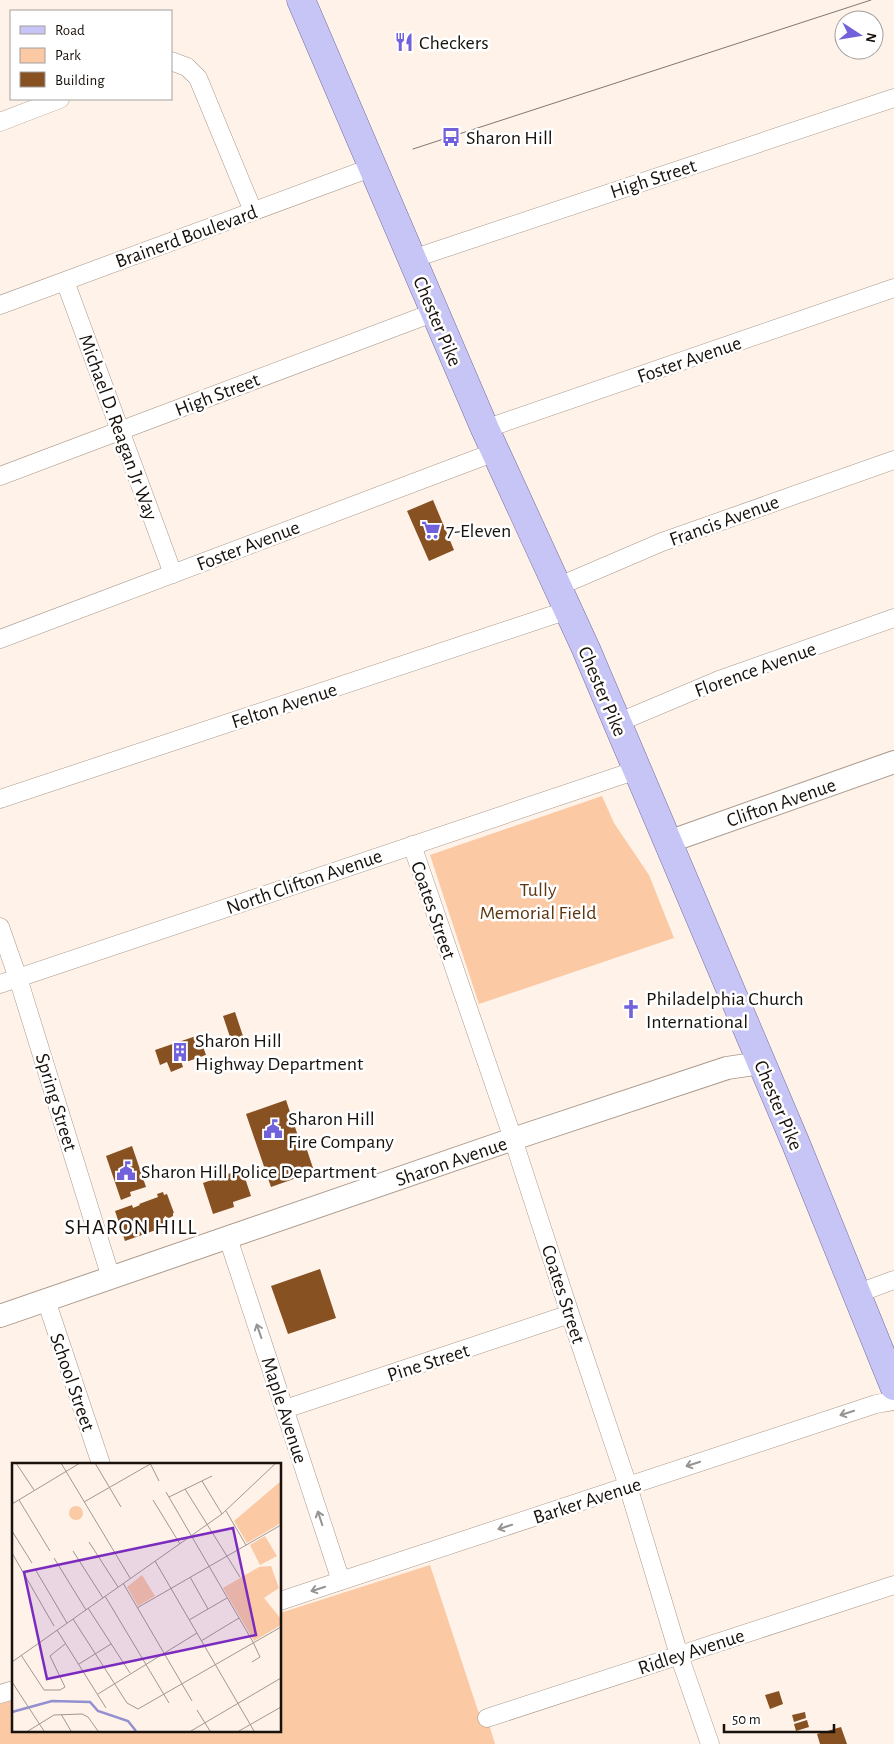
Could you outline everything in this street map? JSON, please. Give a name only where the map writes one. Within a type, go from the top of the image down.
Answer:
[{"type":"main road","name":"Chester Pike","points":[[301,0],[490,440],[563,598],[668,842],[762,1063],[894,1386]]},
{"type":"street","points":[[172,61],[187,66],[198,78],[253,211]]},
{"type":"street","name":"High Street","points":[[412,259],[894,98]]},
{"type":"street","points":[[0,122],[57,100]]},
{"type":"street","name":"Brainerd Boulevard","points":[[0,305],[373,167]]},
{"type":"street","name":"Michael D. Reagan Jr Way","points":[[65,281],[173,574]]},
{"type":"street","name":"Foster Avenue","points":[[0,639],[173,574],[490,440],[894,288]]},
{"type":"street","name":"High Street","points":[[0,476],[435,312]]},
{"type":"street","name":"Francis Avenue","points":[[563,598],[662,542],[894,460]]},
{"type":"street","name":"Felton Avenue","points":[[0,800],[563,598]]},
{"type":"street","name":"Florence Avenue","points":[[617,723],[719,680],[894,618]]},
{"type":"street","name":"Clifton Avenue","points":[[668,842],[894,762]]},
{"type":"street","name":"North Clifton Avenue","points":[[0,984],[637,770]]},
{"type":"street","name":"Coates Street","points":[[412,845],[513,1139],[628,1486],[678,1656],[710,1744]]},
{"type":"street","name":"Spring Street","points":[[0,927],[18,978],[111,1278]]},
{"type":"street","name":"Sharon Avenue","points":[[0,1316],[513,1139],[727,1068],[762,1063]]},
{"type":"street","name":"Maple Avenue","points":[[228,1238],[341,1581]]},
{"type":"street","points":[[856,1294],[894,1280]]},
{"type":"street","name":"School Street","points":[[46,1300],[101,1463]]},
{"type":"street","name":"Pine Street","points":[[285,1409],[570,1314]]},
{"type":"street","name":"Barker Avenue","points":[[281,1602],[876,1404],[894,1401]]},
{"type":"street","name":"Ridley Avenue","points":[[487,1718],[894,1585]]},
{"type":"green space","name":"Tully Memorial Field","points":[[602,796],[614,823],[649,875],[674,938],[479,1004],[430,855]]},
{"type":"green space","points":[[430,1565],[478,1711],[487,1718],[495,1744],[0,1744],[0,1704],[12,1701],[12,1732],[281,1732],[281,1613]]},
{"type":"building","name":"7-Eleven","points":[[433,500],[454,550],[429,561],[407,511]]},
{"type":"building","points":[[235,1012],[243,1036],[231,1040],[223,1016]]},
{"type":"building","name":"Sharon Hill Highway Department","points":[[199,1035],[206,1055],[186,1062],[184,1056],[180,1058],[183,1067],[171,1072],[167,1062],[160,1065],[155,1050]]},
{"type":"building","name":"Sharon Hill Fire Company","points":[[286,1100],[301,1145],[305,1144],[316,1177],[304,1182],[302,1176],[271,1187],[246,1114]]},
{"type":"building","name":"Sharon Hill Police Department","points":[[132,1146],[146,1187],[130,1192],[131,1196],[121,1200],[106,1156]]},
{"type":"building","points":[[242,1169],[251,1196],[233,1202],[234,1207],[213,1214],[203,1183]]},
{"type":"building","points":[[163,1192],[164,1195],[167,1194],[174,1213],[173,1216],[167,1219],[166,1216],[164,1217],[167,1226],[125,1241],[115,1211],[132,1205],[133,1208],[158,1197],[157,1194]]},
{"type":"building","points":[[320,1269],[336,1318],[288,1334],[271,1286]]},
{"type":"building","points":[[779,1691],[783,1704],[770,1709],[765,1695]]},
{"type":"building","points":[[805,1712],[806,1718],[794,1722],[792,1715]]},
{"type":"building","points":[[807,1720],[809,1727],[796,1731],[794,1724]]},
{"type":"building","points":[[841,1727],[847,1744],[820,1744],[817,1734]]},
{"type":"tram line","points":[[413,149],[871,0]]},
{"type":"place","name":"Checkers","points":[[404,42]]},
{"type":"place","name":"Sharon Hill","points":[[451,137]]},
{"type":"place","name":"7-Eleven","points":[[431,530]]},
{"type":"place","name":"Philadelphia Church International","points":[[631,1009]]},
{"type":"place","name":"Sharon Hill Highway Department","points":[[180,1052]]},
{"type":"place","name":"Sharon Hill Fire Company","points":[[273,1129]]},
{"type":"place","name":"Sharon Hill Police Department","points":[[126,1171]]},
{"type":"district","name":"SHARON HILL","points":[[131,1226]]}]
